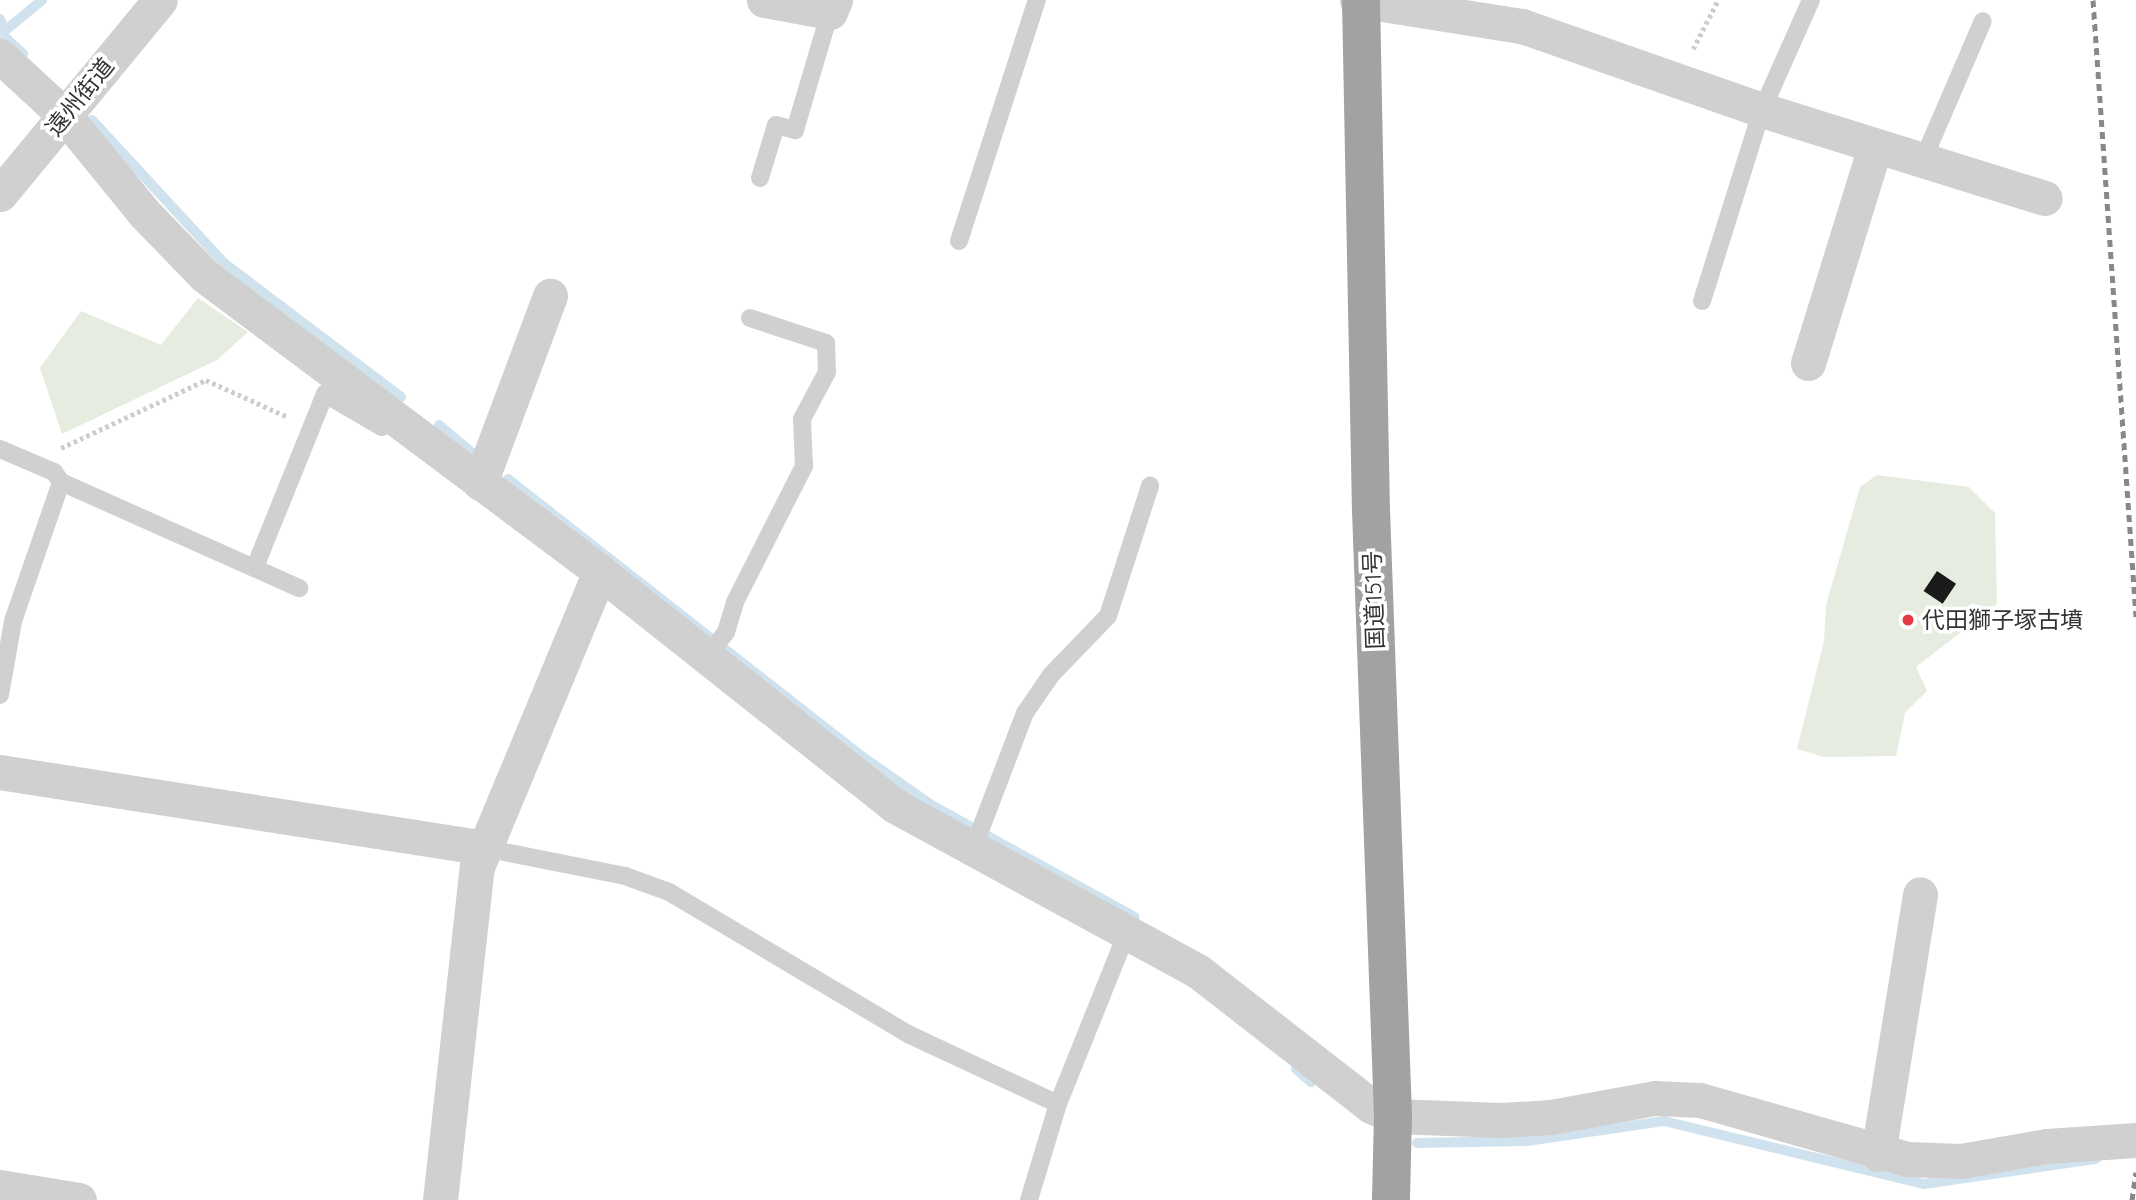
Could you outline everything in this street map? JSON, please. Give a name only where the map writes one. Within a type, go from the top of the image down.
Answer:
[{"type":"highway","name":"国道151号","points":[[1360,0],[1371,510],[1393,1116],[1391,1200]]},
{"type":"street","name":"遠州街道","points":[[0,194],[160,0]]},
{"type":"street","points":[[764,0],[832,6]]},
{"type":"street","points":[[1360,0],[1522,26],[1762,110],[2045,198]]},
{"type":"street","points":[[0,56],[65,116],[145,214],[205,276],[600,572],[715,645],[895,806],[978,838],[1241,1001],[1371,1106],[1393,1116],[1551,1118],[1655,1098],[1700,1100],[1753,1111],[1878,1154],[1961,1161],[2047,1146],[2136,1140]]},
{"type":"street","points":[[1808,363],[1875,146]]},
{"type":"street","points":[[480,483],[550,296]]},
{"type":"street","points":[[440,1200],[477,867],[600,572]]},
{"type":"street","points":[[0,772],[484,848]]},
{"type":"street","points":[[1878,1154],[1920,894]]},
{"type":"street","points":[[0,1187],[79,1200]]},
{"type":"lane","points":[[959,242],[1037,0]]},
{"type":"lane","points":[[1702,301],[1762,110],[1811,0]]},
{"type":"lane","points":[[760,178],[776,125],[794,130],[832,6]]},
{"type":"lane","points":[[1923,160],[1983,21]]},
{"type":"lane","points":[[715,645],[804,466],[802,419],[827,372],[827,343],[750,318]]},
{"type":"lane","points":[[255,567],[325,394],[405,441],[417,433]]},
{"type":"lane","points":[[0,449],[32,462],[61,482],[299,588]]},
{"type":"lane","points":[[0,695],[13,621],[61,482]]},
{"type":"lane","points":[[978,838],[1025,713],[1051,675],[1108,616],[1150,486]]},
{"type":"lane","points":[[484,848],[625,876],[669,892],[910,1035],[1059,1104]]},
{"type":"lane","points":[[1029,1200],[1059,1104],[1128,930]]},
{"type":"path","points":[[1677,82],[1717,0]]},
{"type":"path","points":[[32,462],[206,380],[311,428]]},
{"type":"shaded area","points":[[198,298],[248,332],[217,360],[62,434],[40,368],[81,311],[161,345]]},
{"type":"shaded area","points":[[1877,475],[1969,487],[1995,513],[1997,604],[1916,667],[1927,691],[1905,713],[1896,756],[1824,757],[1797,749],[1824,641],[1826,605],[1860,487]]},
{"type":"building","points":[[1937,571],[1956,584],[1943,604],[1924,591]]},
{"type":"waterway","points":[[0,35],[42,0]]},
{"type":"waterway","points":[[0,19],[2,24]]},
{"type":"waterway","points":[[7,39],[23,54]]},
{"type":"waterway","points":[[92,120],[224,263],[401,397]]},
{"type":"waterway","points":[[439,425],[471,452]]},
{"type":"waterway","points":[[508,479],[863,757],[933,806],[1135,917]]},
{"type":"waterway","points":[[1296,1069],[1311,1082]]},
{"type":"waterway","points":[[1417,1143],[1527,1141],[1664,1121],[1924,1184],[2096,1159]]},
{"type":"railway","points":[[2093,0],[2136,617]]},
{"type":"railway","points":[[2132,1200],[2136,1172]]},
{"type":"place","name":"代田獅子塚古墳","points":[[1908,620]]}]
